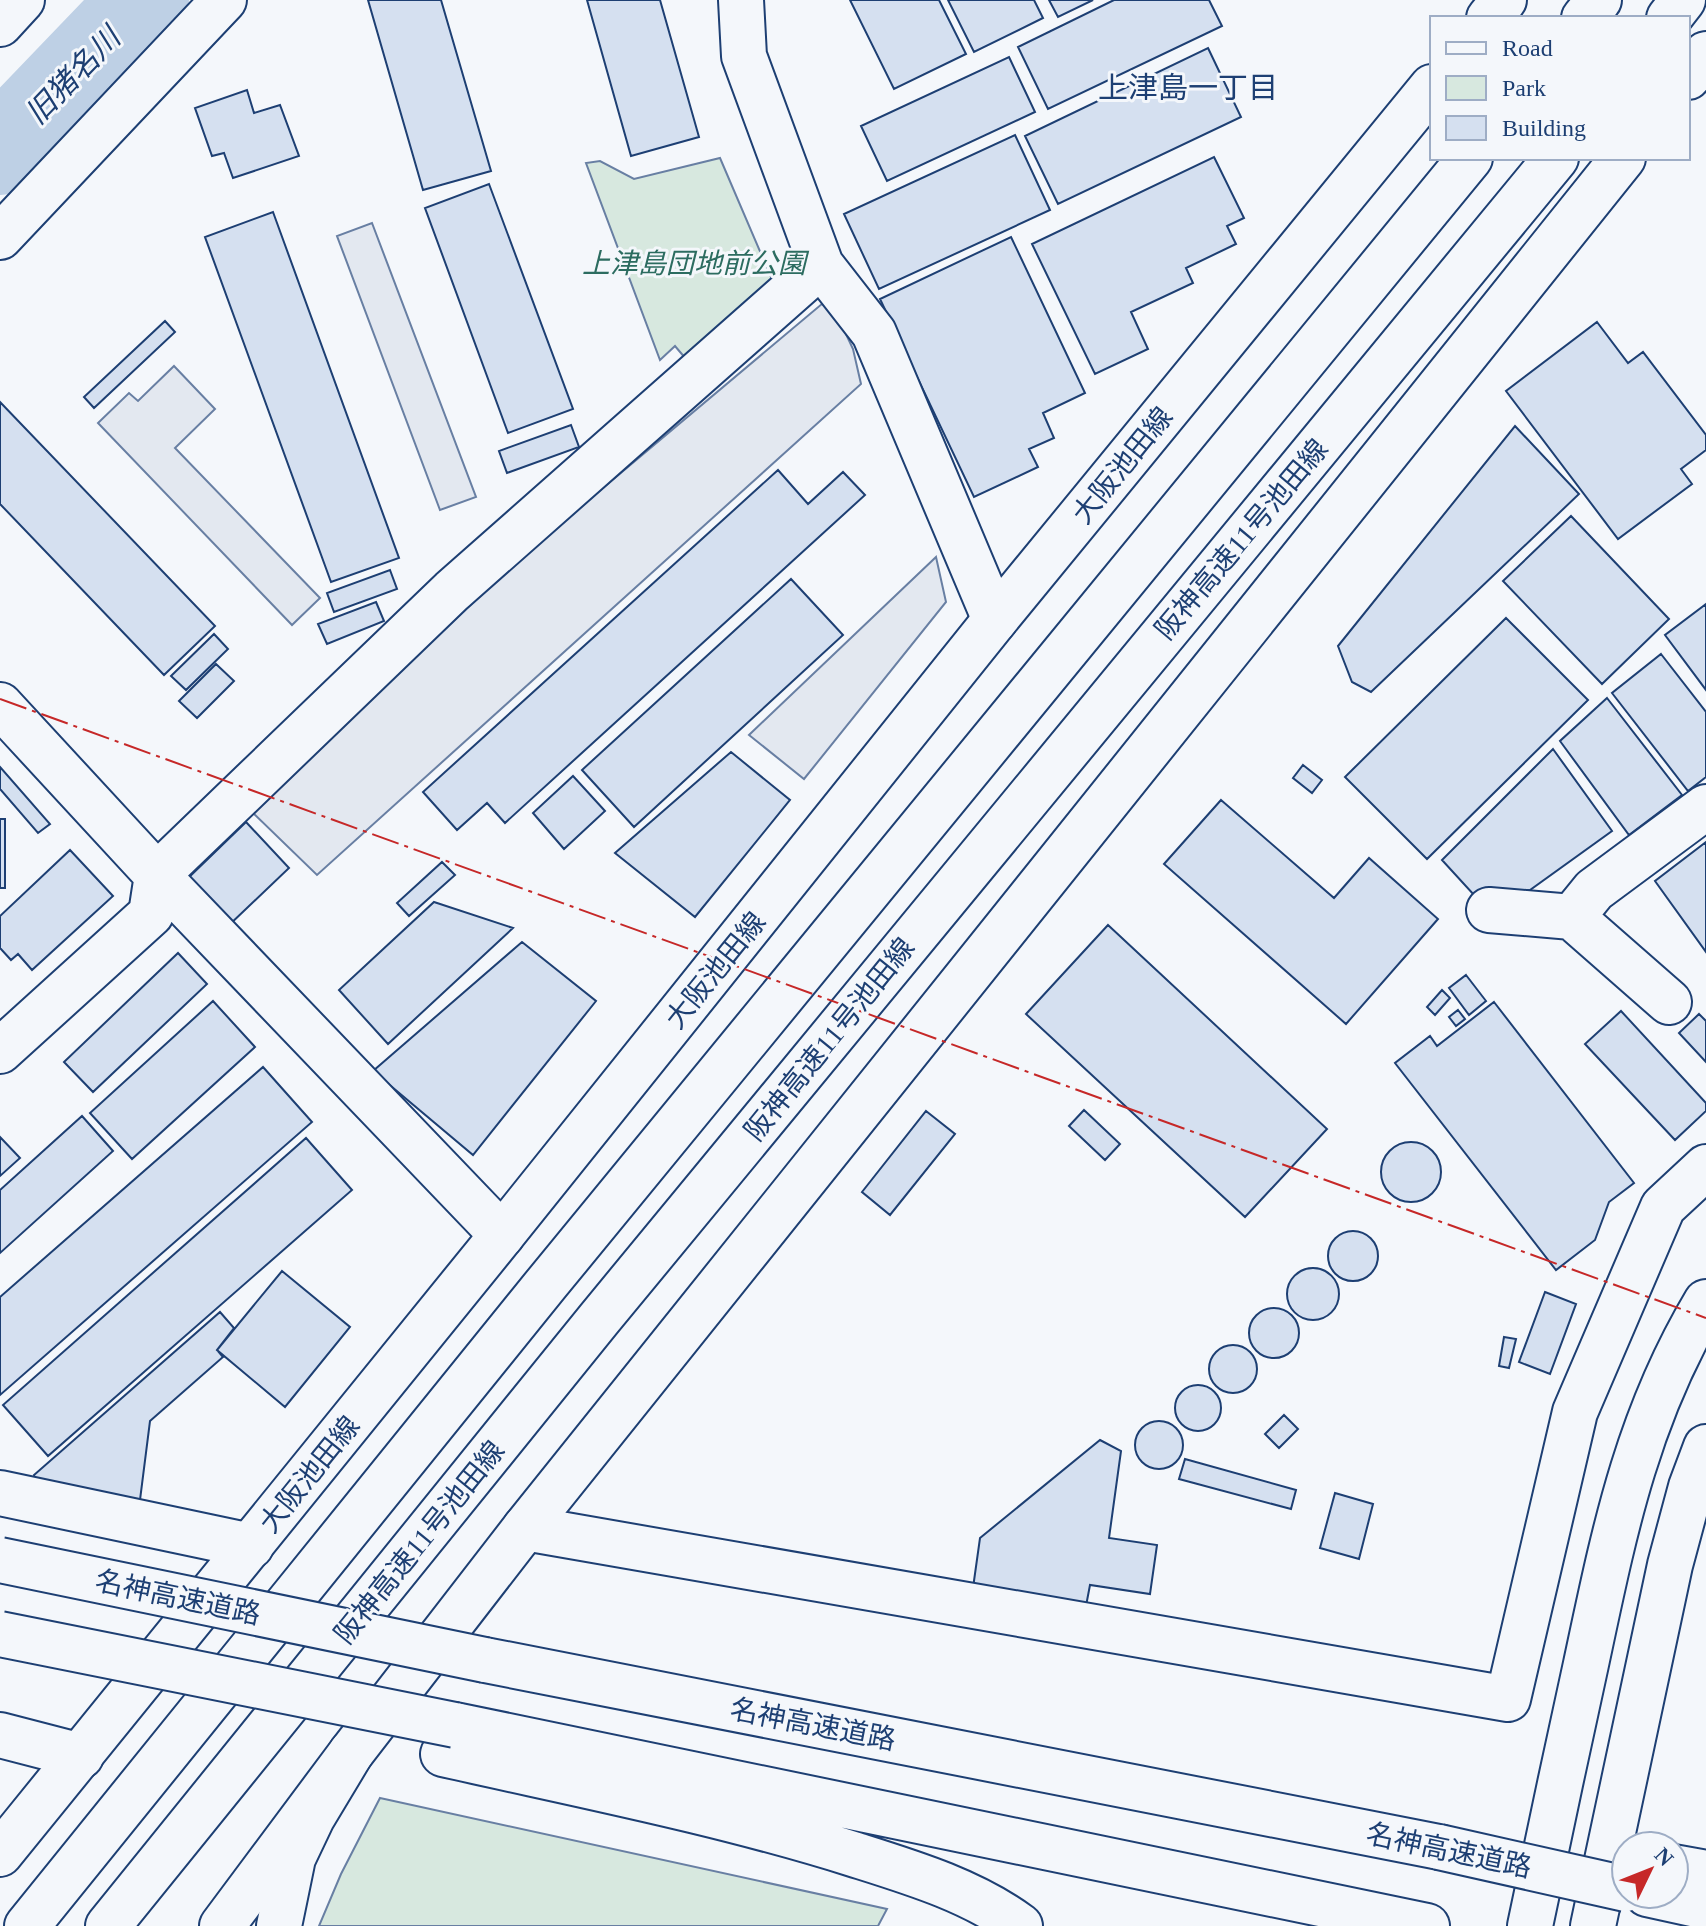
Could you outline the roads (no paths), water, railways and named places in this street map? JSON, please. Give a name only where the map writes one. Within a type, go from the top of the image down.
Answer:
[{"type":"main road","points":[[0,24],[22,0]]},
{"type":"main road","points":[[0,237],[224,0]]},
{"type":"main road","points":[[741,0],[744,56],[821,265],[874,333],[995,620]]},
{"type":"main road","points":[[1491,16],[1504,0]]},
{"type":"main road","points":[[1586,16],[1599,0]]},
{"type":"main road","points":[[1671,16],[1683,0]]},
{"type":"main road","points":[[1690,74],[1706,54]]},
{"type":"main road","name":"大阪池田線","points":[[0,1854],[995,620],[1430,89]]},
{"type":"main road","points":[[27,1926],[547,1283],[1468,160]]},
{"type":"main road","name":"阪神高速11号池田線","points":[[108,1926],[932,913],[1554,160]]},
{"type":"main road","points":[[222,1926],[525,1528],[1621,160]]},
{"type":"main road","points":[[0,1051],[151,914],[157,875],[452,591],[821,265]]},
{"type":"main road","points":[[0,705],[157,875],[502,1235]]},
{"type":"main road","points":[[1572,917],[1594,890],[1706,807]]},
{"type":"main road","points":[[1489,910],[1572,917],[1669,1002]]},
{"type":"main road","points":[[525,1528],[1508,1699],[1575,1412],[1663,1207],[1706,1167]]},
{"type":"main road","points":[[1530,1926],[1610,1548],[1631,1470],[1655,1400],[1686,1334],[1706,1302]]},
{"type":"main road","points":[[1593,1926],[1670,1565],[1691,1487],[1706,1447]]},
{"type":"main road","points":[[0,1493],[251,1546]]},
{"type":"main road","name":"名神高速道路","points":[[0,1560],[899,1741],[1440,1835],[1610,1884]]},
{"type":"main road","points":[[0,1634],[449,1740],[812,1841],[931,1880],[967,1895],[1020,1926]]},
{"type":"main road","points":[[0,1661],[449,1740],[1421,1925]]},
{"type":"main road","points":[[0,1735],[81,1756]]},
{"type":"main road","points":[[279,1926],[293,1858],[312,1818],[351,1753]]},
{"type":"main road","points":[[132,1926],[233,1772]]},
{"type":"main road","points":[[1440,1835],[1610,1856]]},
{"type":"waterway","name":"旧猪名川","points":[[0,151],[145,0]]},
{"type":"district","name":"上津島一丁目","points":[[1188,88]]},
{"type":"park label","name":"上津島団地前公園","points":[[694,263]]}]
